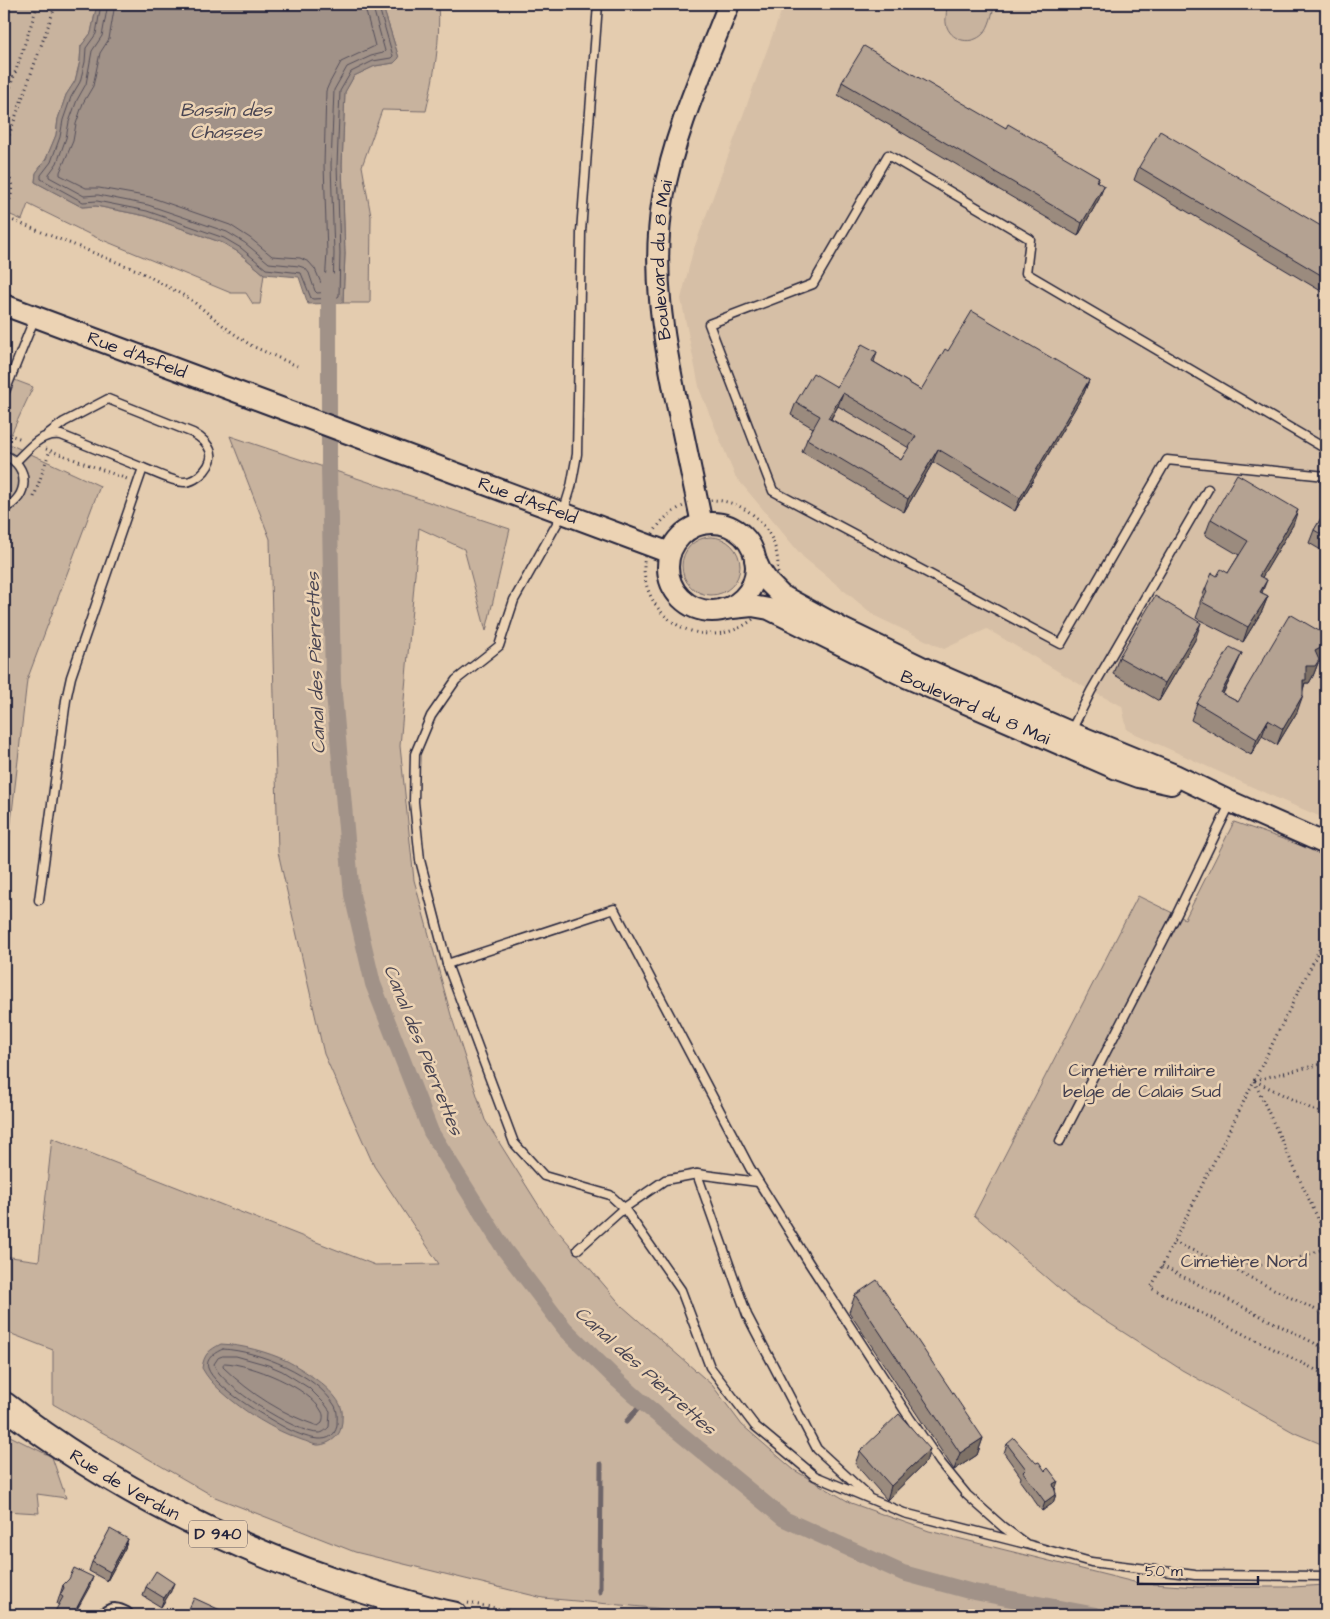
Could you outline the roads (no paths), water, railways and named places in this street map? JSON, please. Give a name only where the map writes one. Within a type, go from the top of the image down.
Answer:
[{"type":"main road","name":"Rue de Verdun","points":[[4,1405],[42,1433],[111,1477],[222,1536],[336,1582],[407,1604],[459,1608]]},
{"type":"street","name":"Boulevard du 8 Mai","points":[[702,524],[662,327],[658,283],[660,230],[663,198],[678,140],[729,4]]},
{"type":"street","name":"Rue d'Asfeld","points":[[4,305],[670,553]]},
{"type":"street","points":[[702,524],[719,524],[736,530],[748,543],[755,559],[755,576],[747,592],[734,605],[724,609],[712,611],[689,605],[673,588],[669,577],[670,553],[675,543],[691,528],[702,524]]},
{"type":"street","name":"Boulevard du 8 Mai","points":[[755,559],[760,570],[775,590],[788,600],[1067,739],[1130,774],[1180,786],[1231,802],[1326,844]]},
{"type":"street","name":"Boulevard du 8 Mai","points":[[724,609],[743,606],[765,608],[779,612],[906,677],[1067,739]]},
{"type":"street","points":[[106,1615],[113,1611],[125,1615]]},
{"type":"lane","points":[[598,4],[582,224],[577,454],[571,487],[563,513],[514,600],[499,646],[456,680],[431,716],[415,754],[414,802],[420,860],[447,964],[514,1143],[544,1176],[610,1195],[624,1208],[681,1290],[710,1367],[755,1426],[815,1476],[904,1513],[1091,1562],[1195,1575],[1326,1576]]},
{"type":"lane","points":[[1326,449],[1026,273],[1030,239],[888,155],[813,284],[709,324],[773,491],[1061,644],[1168,460],[1326,476]]},
{"type":"lane","points":[[4,394],[35,316]]},
{"type":"lane","points":[[15,462],[34,444],[64,422],[108,399],[193,433],[204,441],[211,455],[208,466],[200,476],[189,481],[178,481],[60,435],[48,434]]},
{"type":"lane","points":[[4,456],[15,462],[22,472],[24,481],[23,489],[17,500],[4,508]]},
{"type":"lane","points":[[39,900],[68,689],[75,663],[144,468]]},
{"type":"lane","points":[[1067,739],[1091,691],[1208,489]]},
{"type":"lane","points":[[1060,1141],[1176,916],[1231,802]]},
{"type":"lane","points":[[447,964],[614,909],[750,1168],[830,1296],[940,1462],[967,1494],[1003,1527],[1026,1544]]},
{"type":"lane","points":[[578,1248],[624,1208],[665,1180],[697,1174],[758,1182]]},
{"type":"lane","points":[[697,1174],[747,1315],[816,1449],[872,1500]]},
{"type":"water","name":"Bassin des Chasses","points":[[97,4],[382,4],[399,58],[394,63],[375,66],[354,76],[345,92],[342,165],[345,254],[343,303],[308,304],[299,277],[264,274],[238,252],[223,243],[146,216],[96,206],[82,207],[35,182],[36,173],[46,159],[56,135],[58,119],[66,95],[75,81],[80,61],[81,46],[91,33]]},
{"type":"water","points":[[221,1344],[246,1347],[272,1355],[287,1361],[318,1381],[338,1400],[341,1407],[342,1422],[337,1436],[326,1443],[314,1445],[270,1426],[230,1399],[213,1383],[202,1368],[208,1353]]},
{"type":"waterway","name":"Canal des Pierrettes","points":[[329,281],[329,466],[333,683],[352,895],[373,984],[431,1132],[504,1249],[565,1329],[643,1403],[784,1519],[903,1573],[969,1591],[1096,1615]]},
{"type":"waterway","points":[[626,1422],[643,1403]]},
{"type":"waterway","points":[[600,1592],[601,1464]]},
{"type":"park label","name":"Cimetière militaire belge de Calais Sud","points":[[1142,1080]]},
{"type":"park label","name":"Cimetière Nord","points":[[1244,1261]]}]
